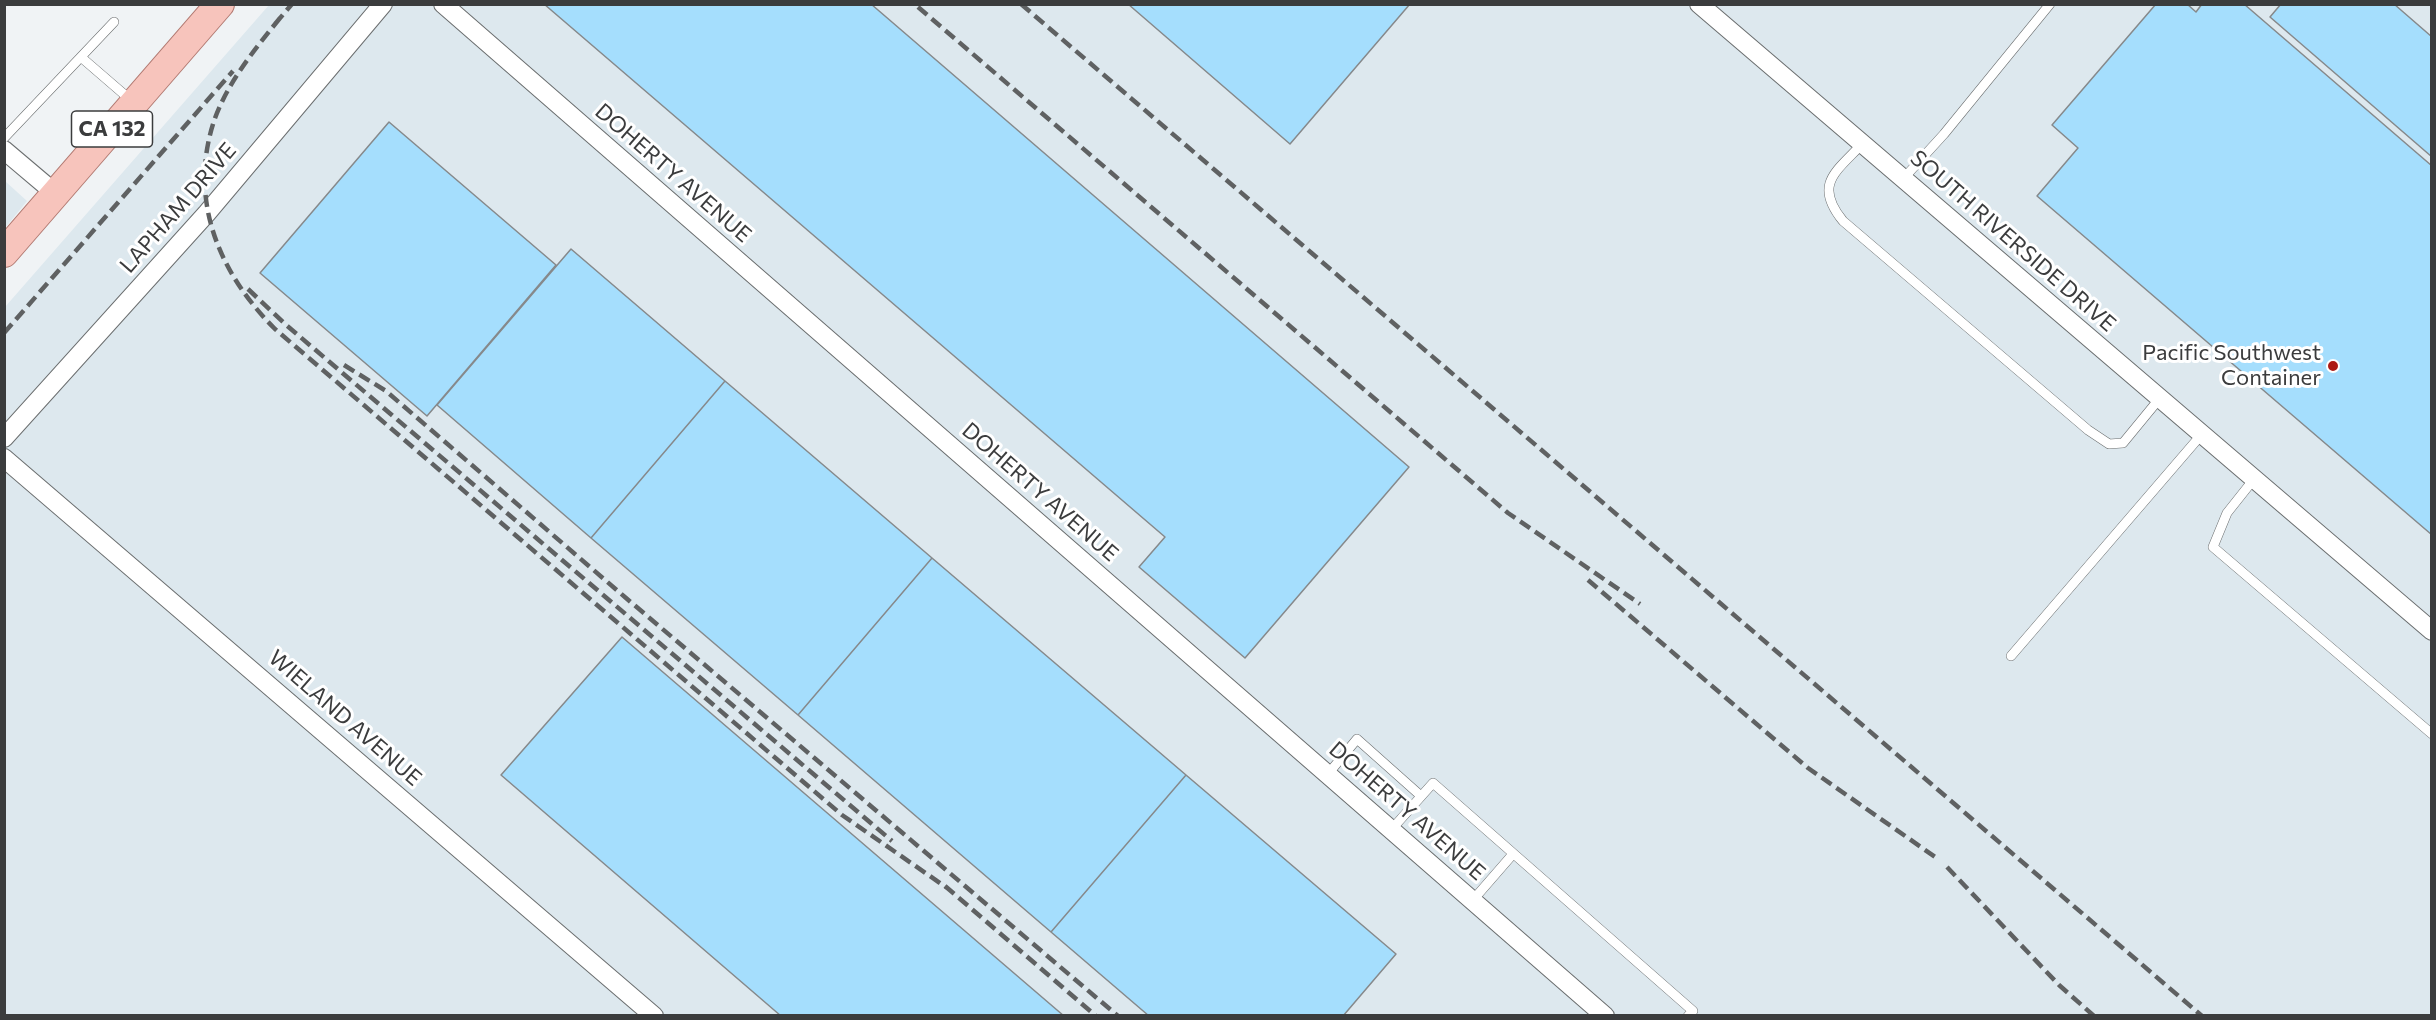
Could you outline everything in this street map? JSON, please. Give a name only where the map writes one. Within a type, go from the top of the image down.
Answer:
[{"type":"main road","name":"CA 132","points":[[4,253],[216,6]]},
{"type":"street","name":"LAPHAM DRIVE","points":[[4,438],[207,213],[383,4]]},
{"type":"street","name":"DOHERTY AVENUE","points":[[443,4],[1605,1016]]},
{"type":"street","name":"SOUTH RIVERSIDE DRIVE","points":[[1699,4],[2432,630]]},
{"type":"street","points":[[4,150],[56,194]]},
{"type":"street","name":"WIELAND AVENUE","points":[[4,458],[654,1016]]},
{"type":"lane","points":[[1903,178],[1944,134],[2050,4]]},
{"type":"lane","points":[[4,138],[114,22]]},
{"type":"lane","points":[[82,58],[135,103]]},
{"type":"lane","points":[[1862,144],[1831,178],[1828,196],[1833,209],[1842,221],[2088,430],[2109,444],[2123,443],[2160,398]]},
{"type":"lane","points":[[2011,656],[2202,434]]},
{"type":"lane","points":[[2254,479],[2227,513],[2213,547],[2432,734]]},
{"type":"lane","points":[[1328,774],[1357,739],[1421,796]]},
{"type":"lane","points":[[1391,830],[1433,783],[1693,1011],[1688,1016]]},
{"type":"lane","points":[[1473,900],[1514,854]]},
{"type":"shaded area","points":[[269,5],[2431,5],[2431,1015],[5,1016],[5,307]]},
{"type":"shaded area","points":[[5,181],[27,201],[5,228]]},
{"type":"building","points":[[544,4],[871,4],[1409,467],[1245,658],[1139,567],[1165,537]]},
{"type":"building","points":[[1128,4],[1410,4],[1290,144]]},
{"type":"building","name":"Pacific Southwest Container","points":[[2156,4],[2187,4],[2196,12],[2202,4],[2244,4],[2432,166],[2432,535],[2037,196],[2078,148],[2052,125]]},
{"type":"building","points":[[2281,4],[2394,4],[2432,37],[2432,157],[2270,17]]},
{"type":"building","points":[[389,122],[556,265],[427,416],[260,273]]},
{"type":"building","points":[[571,249],[725,381],[591,538],[437,405]]},
{"type":"building","points":[[725,381],[932,558],[798,715],[591,538]]},
{"type":"building","points":[[932,558],[1186,775],[1051,932],[798,715]]},
{"type":"building","points":[[622,637],[1064,1016],[781,1016],[501,775]]},
{"type":"building","points":[[1186,775],[1396,954],[1343,1016],[1149,1016],[1051,932]]},
{"type":"railway","points":[[275,24],[292,4]]},
{"type":"railway","points":[[1021,4],[2202,1016]]},
{"type":"railway","points":[[918,7],[1508,513],[1640,604]]},
{"type":"railway","points":[[280,18],[242,67],[226,93],[214,121],[207,150],[205,179],[207,207],[214,234],[224,259],[238,284],[255,307],[275,329],[842,815],[950,890]]},
{"type":"railway","points":[[4,333],[233,71]]},
{"type":"railway","points":[[248,289],[285,324],[892,841]]},
{"type":"railway","points":[[344,365],[386,391],[1118,1016]]},
{"type":"railway","points":[[1588,580],[1808,768],[1938,859]]},
{"type":"railway","points":[[1947,867],[2059,985],[2094,1016]]},
{"type":"railway","points":[[945,886],[1096,1016]]},
{"type":"place","name":"Pacific Southwest Container","points":[[2333,366]]}]
